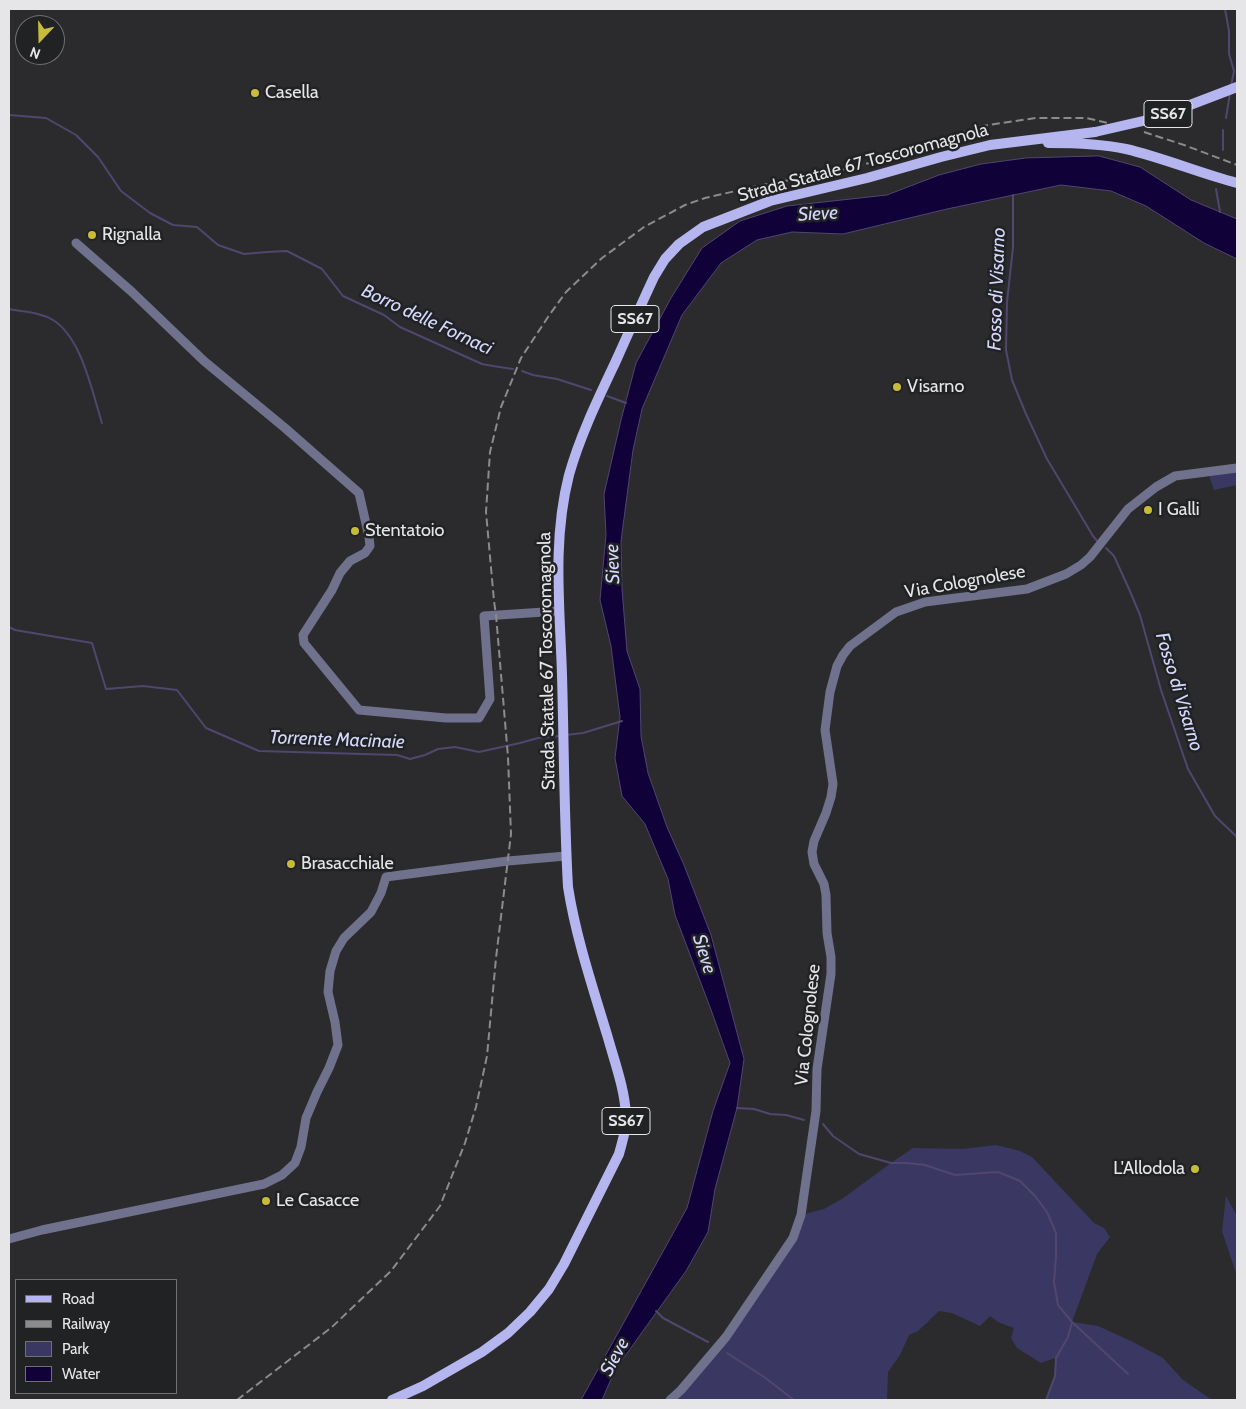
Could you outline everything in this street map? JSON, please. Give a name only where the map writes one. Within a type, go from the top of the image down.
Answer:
[{"type":"main road","name":"Strada Statale 67 Toscoromagnola","points":[[392,1400],[422,1386],[482,1352],[508,1333],[530,1312],[549,1289],[564,1264],[619,1154],[624,1135],[626,1118],[624,1100],[572,913],[568,887],[562,653],[559,611],[559,543],[569,475],[580,443],[654,277],[665,259],[679,244],[703,227],[770,200],[849,182],[990,145],[1095,132],[1156,118],[1237,87]]},
{"type":"main road","points":[[990,145],[1055,143],[1085,144],[1124,149],[1237,183]]},
{"type":"street","points":[[76,243],[132,292],[204,361],[285,428],[358,493],[370,546],[365,553],[350,561],[340,573],[332,590],[303,635],[303,639],[304,643],[359,710],[446,718],[479,718],[490,699],[484,616],[559,611]]},
{"type":"street","name":"Via Colognolese","points":[[670,1400],[681,1390],[726,1337],[792,1238],[801,1215],[816,1111],[817,1069],[831,974],[831,957],[826,933],[826,895],[824,884],[814,864],[812,852],[814,841],[826,813],[832,791],[833,784],[825,730],[830,692],[837,666],[843,655],[850,646],[866,633],[896,612],[906,608],[925,602],[1027,589],[1066,574],[1090,557],[1128,509],[1167,480],[1175,476],[1237,468]]},
{"type":"street","points":[[9,1239],[42,1230],[264,1184],[282,1175],[295,1163],[301,1147],[306,1118],[338,1045],[328,992],[330,971],[336,951],[344,938],[371,912],[381,893],[386,877],[508,861],[566,856]]},
{"type":"green space","points":[[1237,468],[1237,485],[1214,490],[1208,472]]},
{"type":"green space","points":[[996,1145],[1020,1151],[1032,1157],[1094,1223],[1104,1228],[1110,1237],[1097,1254],[1072,1322],[1098,1326],[1163,1358],[1183,1380],[1212,1400],[1046,1400],[1055,1376],[1055,1358],[1041,1363],[1017,1348],[1011,1338],[1014,1328],[998,1322],[990,1316],[980,1326],[952,1313],[939,1311],[918,1331],[909,1335],[900,1355],[888,1372],[887,1400],[670,1400],[726,1337],[793,1238],[801,1215],[824,1209],[842,1199],[913,1148],[962,1149]]},
{"type":"green space","points":[[1226,1196],[1237,1216],[1237,1276],[1222,1231]]},
{"type":"water","name":"Sieve","points":[[1099,156],[1140,167],[1191,200],[1237,219],[1237,259],[1204,243],[1146,206],[1111,191],[1061,185],[947,209],[843,234],[792,232],[757,240],[721,263],[682,315],[642,409],[633,450],[621,541],[622,589],[627,651],[640,689],[641,736],[648,773],[667,827],[711,935],[744,1059],[737,1108],[715,1189],[708,1232],[686,1271],[615,1370],[602,1400],[581,1400],[687,1208],[713,1111],[730,1063],[675,915],[668,879],[645,824],[622,796],[615,758],[620,717],[611,646],[600,600],[606,535],[604,494],[636,363],[671,298],[702,248],[740,221],[787,206],[887,195],[939,175],[981,164],[1026,158]]},
{"type":"waterway","points":[[1225,9],[1229,31],[1229,54],[1234,71],[1231,86]]},
{"type":"waterway","points":[[1226,118],[1230,93]]},
{"type":"waterway","name":"Borro delle Fornaci","points":[[9,115],[46,118],[76,135],[98,157],[121,191],[150,213],[173,225],[197,227],[218,245],[244,254],[287,251],[322,269],[343,296],[384,315],[400,327],[482,364],[513,369]]},
{"type":"waterway","points":[[1223,130],[1223,150]]},
{"type":"waterway","points":[[1216,189],[1220,212]]},
{"type":"waterway","name":"Fosso di Visarno","points":[[1013,195],[1013,247],[1007,302],[1006,350],[1012,380],[1047,459],[1098,542]]},
{"type":"waterway","points":[[9,309],[43,315],[63,328],[79,352],[102,423]]},
{"type":"waterway","points":[[522,371],[557,379],[591,390]]},
{"type":"waterway","points":[[607,396],[626,403]]},
{"type":"waterway","name":"Fosso di Visarno","points":[[1106,548],[1114,556],[1140,615],[1161,690],[1188,769],[1215,816],[1237,837]]},
{"type":"waterway","name":"Torrente Macinaie","points":[[9,627],[15,630],[92,643],[106,689],[143,686],[177,690],[206,728],[259,751],[397,755],[410,759],[438,749],[455,747],[479,752],[538,738],[559,736]]},
{"type":"waterway","name":"Torrente Macinaie","points":[[566,735],[583,733],[622,721]]},
{"type":"waterway","points":[[737,1108],[754,1109],[804,1120]]},
{"type":"waterway","points":[[823,1124],[833,1136],[859,1154],[891,1163],[925,1165],[955,1175],[998,1172],[1020,1181],[1035,1196],[1047,1212],[1056,1233],[1054,1282],[1058,1305],[1072,1322],[1068,1337],[1056,1358],[1055,1376],[1046,1400]]},
{"type":"waterway","points":[[656,1311],[663,1318],[708,1342]]},
{"type":"waterway","points":[[1072,1322],[1128,1374]]},
{"type":"waterway","points":[[727,1353],[764,1377],[794,1400]]},
{"type":"railway","points":[[237,1400],[332,1327],[391,1271],[440,1206],[465,1143],[476,1107],[487,1056],[496,958],[511,834],[508,757],[486,512],[490,452],[501,407],[521,358],[548,317],[566,292],[602,258],[644,227],[685,205],[705,198],[824,174],[882,160],[982,126],[1036,118],[1086,118],[1108,123]]},
{"type":"railway","points":[[1144,132],[1237,165]]},
{"type":"place","name":"Casella","points":[[255,93]]},
{"type":"place","name":"Rignalla","points":[[92,235]]},
{"type":"place","name":"Visarno","points":[[897,387]]},
{"type":"place","name":"I Galli","points":[[1148,510]]},
{"type":"place","name":"Stentatoio","points":[[355,531]]},
{"type":"place","name":"Brasacchiale","points":[[291,864]]},
{"type":"place","name":"L'Allodola","points":[[1195,1169]]},
{"type":"place","name":"Le Casacce","points":[[266,1201]]}]
